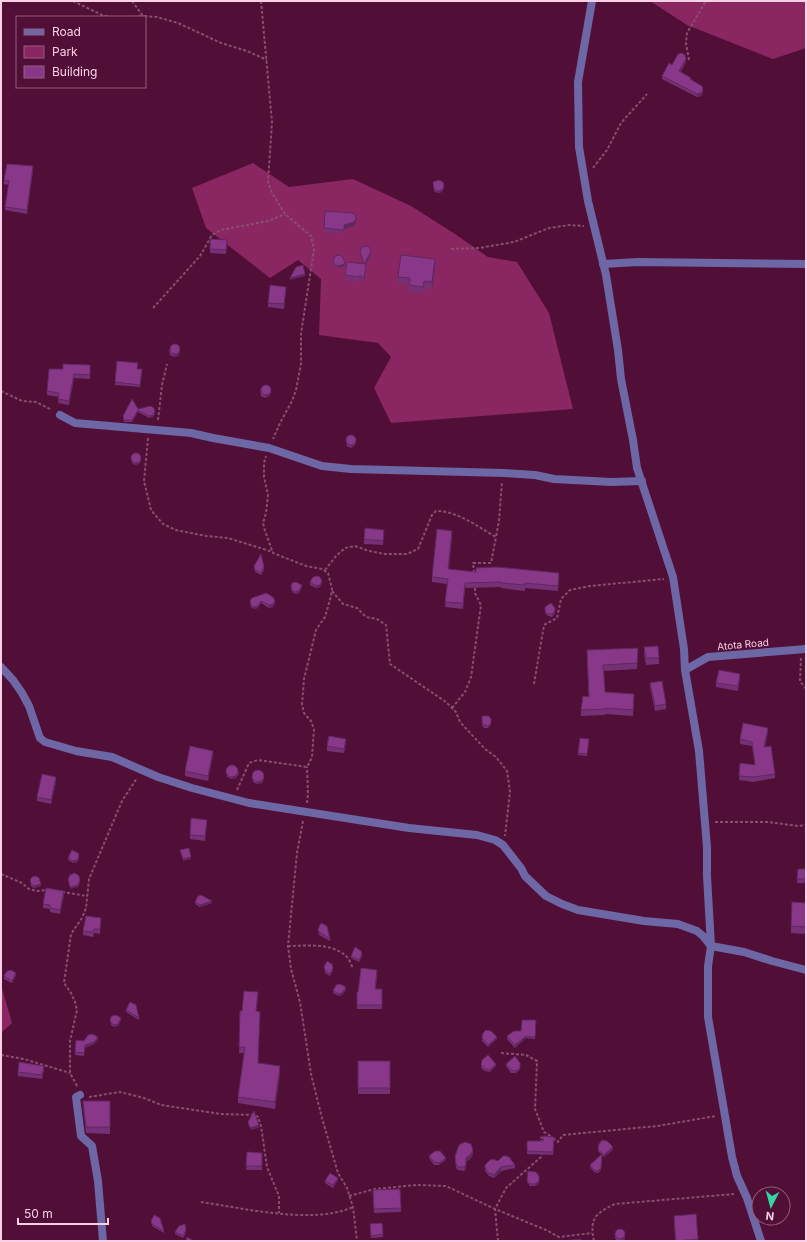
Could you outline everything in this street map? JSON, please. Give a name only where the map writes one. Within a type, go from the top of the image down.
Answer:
[{"type":"street","points":[[592,1],[578,82],[579,147],[603,264],[637,468],[673,577],[684,650],[685,670],[699,751],[707,847],[711,946],[708,966],[708,1017],[732,1157],[737,1176],[747,1198],[761,1241]]},
{"type":"street","points":[[603,264],[638,262],[806,264]]},
{"type":"street","points":[[60,415],[75,423],[191,432],[213,438],[269,448],[322,466],[351,469],[504,473],[611,482],[642,481]]},
{"type":"street","name":"Atota Road","points":[[685,670],[708,657],[804,649]]},
{"type":"street","points":[[1,667],[22,693],[29,706],[42,740],[76,751],[112,757],[142,771],[192,788],[249,803],[409,828],[477,835],[495,840],[503,845],[521,868],[525,876],[546,896],[562,904],[578,910],[678,924],[697,931],[711,946],[744,952],[806,970]]},
{"type":"street","points":[[80,1095],[76,1097],[81,1136],[92,1146],[98,1181],[103,1241]]},
{"type":"path","points":[[73,1],[106,16]]},
{"type":"path","points":[[132,1],[143,16]]},
{"type":"path","points":[[261,1],[272,122],[268,182],[272,193],[284,214],[311,236],[314,249],[301,334],[302,364],[296,390],[269,448],[264,463],[264,477],[268,495],[263,523],[273,553]]},
{"type":"path","points":[[689,60],[686,33],[706,1]]},
{"type":"path","points":[[146,16],[157,17],[178,23],[221,43],[247,51],[267,60]]},
{"type":"path","points":[[584,173],[590,172],[607,150],[621,123],[647,94]]},
{"type":"path","points":[[153,308],[200,256],[212,235],[221,230],[268,221],[284,214]]},
{"type":"path","points":[[451,249],[479,248],[514,242],[549,228],[570,225],[594,226]]},
{"type":"path","points":[[167,364],[144,481],[152,510],[163,524],[176,530],[206,536],[228,538],[306,566],[325,571],[328,573],[332,591],[326,617],[316,630],[304,679],[302,704],[304,713],[311,721],[314,729],[312,757],[307,767],[308,794],[297,853],[288,946],[294,985],[300,1002],[311,1074],[338,1173],[347,1188],[352,1207],[357,1241]]},
{"type":"path","points":[[1,390],[22,401],[36,402],[60,415]]},
{"type":"path","points":[[474,578],[473,563],[491,563],[500,522],[501,495],[504,473]]},
{"type":"path","points":[[325,571],[336,556],[345,548],[355,546],[369,551],[385,554],[407,554],[418,549],[432,515],[436,511],[443,511],[456,515],[496,537]]},
{"type":"path","points":[[534,684],[544,625],[557,618],[561,599],[570,590],[590,586],[655,581],[673,577]]},
{"type":"path","points":[[452,708],[465,692],[471,677],[482,605],[475,593],[475,585]]},
{"type":"path","points":[[332,591],[343,604],[357,608],[366,617],[377,619],[386,626],[390,664],[446,702],[456,712],[460,722],[485,749],[496,757],[507,771],[510,792],[503,845]]},
{"type":"path","points":[[804,649],[800,681],[806,689]]},
{"type":"path","points":[[234,799],[249,763],[255,760],[307,767]]},
{"type":"path","points":[[142,771],[122,801],[89,879],[86,908],[82,918],[71,934],[64,983],[71,993],[77,1010],[70,1041],[70,1073],[80,1095],[89,1098],[120,1092],[144,1098],[161,1106],[221,1114],[254,1115],[258,1117],[261,1126],[267,1167],[279,1196],[279,1214]]},
{"type":"path","points":[[704,822],[768,822],[798,826],[806,825]]},
{"type":"path","points":[[1,874],[29,889],[37,891],[48,890]]},
{"type":"path","points":[[56,891],[87,896]]},
{"type":"path","points":[[288,946],[320,946],[336,949],[348,958],[353,968]]},
{"type":"path","points":[[501,1053],[526,1055],[537,1061],[535,1109],[544,1132],[558,1142],[563,1136],[657,1126],[725,1114]]},
{"type":"path","points":[[1,1055],[24,1059],[70,1073]]},
{"type":"path","points":[[542,1144],[541,1138],[552,1137]]},
{"type":"path","points":[[498,1241],[495,1209],[506,1188],[541,1157],[542,1151]]},
{"type":"path","points":[[349,1196],[375,1189],[418,1185],[446,1186],[559,1237],[592,1233]]},
{"type":"path","points":[[594,1241],[592,1233],[593,1222],[600,1212],[615,1204],[734,1194],[747,1198]]},
{"type":"path","points":[[201,1202],[279,1214],[315,1214],[343,1211],[352,1207]]},
{"type":"green space","points":[[650,1],[806,1],[806,48],[773,59],[687,25]]},
{"type":"green space","points":[[253,163],[289,187],[353,179],[411,206],[488,257],[517,262],[549,313],[573,409],[391,423],[374,388],[391,357],[378,343],[319,335],[321,279],[298,260],[270,278],[206,228],[192,188]]},
{"type":"green space","points":[[1,985],[12,1023],[1,1033]]},
{"type":"building","points":[[682,53],[685,55],[686,59],[679,71],[702,86],[703,90],[701,93],[697,94],[662,76],[669,63],[672,65],[678,54]]},
{"type":"building","points":[[7,164],[33,166],[27,210],[5,207],[9,181],[4,180]]},
{"type":"building","points":[[439,180],[443,182],[444,186],[442,190],[438,191],[434,189],[433,182]]},
{"type":"building","points":[[325,211],[352,213],[355,215],[356,219],[354,222],[344,225],[344,230],[324,228]]},
{"type":"building","points":[[210,239],[227,240],[226,250],[210,249]]},
{"type":"building","points":[[366,246],[370,248],[371,252],[364,264],[360,251],[362,247]]},
{"type":"building","points":[[339,255],[343,257],[345,264],[338,266],[334,264],[333,260],[335,256]]},
{"type":"building","points":[[401,255],[435,259],[432,282],[424,281],[423,287],[409,285],[410,278],[398,277]]},
{"type":"building","points":[[347,262],[366,264],[364,278],[360,275],[359,277],[345,275]]},
{"type":"building","points":[[303,265],[305,274],[290,278],[296,267]]},
{"type":"building","points":[[270,285],[286,287],[284,304],[268,303]]},
{"type":"building","points":[[173,344],[177,344],[179,345],[179,353],[173,354],[170,351],[170,347]]},
{"type":"building","points":[[117,361],[138,363],[137,369],[142,369],[140,385],[115,382]]},
{"type":"building","points":[[63,364],[90,365],[90,375],[74,374],[69,401],[58,399],[59,393],[47,391],[49,369],[63,369]]},
{"type":"building","points":[[264,385],[268,385],[270,386],[270,394],[264,395],[261,392],[261,388]]},
{"type":"building","points":[[132,399],[138,409],[151,406],[154,408],[155,411],[153,415],[149,416],[138,410],[132,420],[124,420],[123,416]]},
{"type":"building","points":[[349,435],[353,435],[355,436],[355,444],[349,445],[346,442],[346,438]]},
{"type":"building","points":[[134,453],[138,453],[140,454],[140,462],[134,463],[131,460],[131,456]]},
{"type":"building","points":[[365,528],[384,530],[383,541],[364,539]]},
{"type":"building","points":[[437,529],[452,531],[448,569],[476,572],[476,568],[497,567],[559,573],[558,586],[525,583],[525,585],[501,582],[465,583],[463,603],[445,602],[448,579],[432,577]]},
{"type":"building","points":[[261,554],[264,567],[261,573],[255,570],[254,566]]},
{"type":"building","points":[[313,577],[320,577],[322,581],[320,585],[316,586],[310,582]]},
{"type":"building","points":[[296,582],[302,585],[299,591],[295,592],[292,590],[291,586],[292,583]]},
{"type":"building","points":[[266,593],[273,597],[275,601],[273,604],[269,605],[261,601],[258,606],[254,607],[251,605],[250,601],[252,598]]},
{"type":"building","points":[[551,603],[555,608],[555,612],[548,614],[545,611],[545,607]]},
{"type":"building","points":[[658,646],[659,658],[646,658],[644,647]]},
{"type":"building","points":[[638,648],[637,663],[603,665],[605,692],[634,694],[633,710],[605,708],[581,710],[583,696],[589,697],[587,650]]},
{"type":"building","points":[[719,670],[740,674],[738,686],[716,683]]},
{"type":"building","points":[[662,681],[666,704],[655,706],[650,683]]},
{"type":"building","points":[[482,716],[489,716],[491,719],[491,723],[488,726],[484,725],[482,722]]},
{"type":"building","points":[[743,723],[768,728],[764,747],[771,746],[775,774],[753,777],[739,776],[740,763],[755,765],[752,742],[740,739]]},
{"type":"building","points":[[329,736],[346,739],[344,749],[327,746]]},
{"type":"building","points":[[580,738],[589,739],[587,754],[578,753]]},
{"type":"building","points":[[190,746],[213,751],[208,776],[185,771]]},
{"type":"building","points":[[230,765],[234,765],[238,771],[234,777],[230,777],[226,773],[226,769]]},
{"type":"building","points":[[256,770],[260,770],[264,776],[260,782],[256,782],[252,778],[252,774]]},
{"type":"building","points":[[42,774],[56,777],[51,800],[37,797]]},
{"type":"building","points":[[191,818],[207,820],[205,836],[190,835]]},
{"type":"building","points":[[189,848],[191,857],[183,859],[180,850]]},
{"type":"building","points":[[72,850],[78,853],[79,856],[77,860],[73,861],[68,858]]},
{"type":"building","points":[[798,869],[806,869],[806,879],[797,879]]},
{"type":"building","points":[[75,873],[79,876],[80,880],[78,885],[70,887],[68,879],[70,875]]},
{"type":"building","points":[[36,876],[39,878],[41,884],[34,886],[31,884],[30,880],[32,877]]},
{"type":"building","points":[[46,888],[64,891],[60,910],[50,908],[50,905],[43,904]]},
{"type":"building","points":[[201,895],[212,901],[200,905],[195,902],[198,896]]},
{"type":"building","points":[[792,902],[806,903],[806,927],[791,926]]},
{"type":"building","points":[[86,916],[101,918],[100,929],[94,929],[93,932],[83,931]]},
{"type":"building","points":[[321,923],[327,926],[330,939],[319,932],[318,929]]},
{"type":"building","points":[[355,947],[361,951],[362,954],[359,960],[351,956]]},
{"type":"building","points":[[327,961],[332,964],[333,968],[330,974],[324,967]]},
{"type":"building","points":[[361,968],[377,970],[375,989],[382,989],[382,1005],[357,1005],[357,992]]},
{"type":"building","points":[[11,970],[16,973],[12,981],[4,976],[7,971]]},
{"type":"building","points":[[340,984],[346,987],[342,993],[339,994],[333,991],[336,985]]},
{"type":"building","points":[[244,991],[258,992],[256,1011],[260,1012],[258,1063],[280,1066],[275,1102],[238,1097],[245,1047],[239,1047],[240,1011],[242,1011]]},
{"type":"building","points":[[130,1002],[136,1005],[139,1018],[126,1010]]},
{"type":"building","points":[[116,1015],[121,1018],[118,1024],[114,1025],[111,1023],[110,1019],[112,1016]]},
{"type":"building","points":[[522,1020],[536,1020],[535,1037],[526,1036],[515,1045],[507,1036],[514,1031],[521,1031]]},
{"type":"building","points":[[486,1030],[491,1031],[497,1037],[488,1045],[482,1038],[483,1033]]},
{"type":"building","points":[[92,1034],[98,1037],[94,1042],[85,1045],[84,1053],[75,1052],[76,1040],[84,1041],[88,1035]]},
{"type":"building","points":[[488,1055],[496,1064],[490,1070],[485,1069],[481,1065],[482,1060]]},
{"type":"building","points":[[515,1056],[520,1063],[520,1068],[516,1071],[511,1070],[506,1064]]},
{"type":"building","points":[[358,1061],[390,1061],[390,1088],[358,1088]]},
{"type":"building","points":[[19,1062],[44,1066],[42,1075],[18,1072]]},
{"type":"building","points":[[83,1101],[110,1101],[110,1127],[86,1127]]},
{"type":"building","points":[[254,1111],[259,1125],[250,1128],[248,1122]]},
{"type":"building","points":[[543,1136],[554,1137],[553,1152],[527,1151],[527,1141],[543,1141]]},
{"type":"building","points":[[602,1140],[607,1141],[613,1147],[604,1155],[598,1149]]},
{"type":"building","points":[[465,1142],[471,1144],[473,1150],[466,1158],[466,1165],[464,1167],[458,1167],[455,1156],[459,1145]]},
{"type":"building","points":[[435,1151],[440,1151],[446,1158],[439,1163],[434,1162],[429,1156]]},
{"type":"building","points":[[247,1152],[262,1153],[262,1166],[246,1166]]},
{"type":"building","points":[[602,1154],[601,1168],[598,1171],[594,1170],[590,1165]]},
{"type":"building","points":[[503,1156],[509,1157],[515,1165],[501,1167],[494,1175],[489,1173],[485,1168],[485,1165],[493,1159],[498,1161]]},
{"type":"building","points":[[528,1171],[536,1172],[539,1176],[539,1181],[535,1184],[530,1184],[527,1180]]},
{"type":"building","points":[[330,1173],[338,1178],[333,1185],[325,1181]]},
{"type":"building","points":[[400,1189],[401,1208],[374,1209],[373,1190]]},
{"type":"building","points":[[696,1214],[698,1239],[676,1241],[674,1216]]},
{"type":"building","points":[[154,1215],[160,1218],[164,1231],[152,1224],[151,1221]]},
{"type":"building","points":[[382,1223],[383,1234],[371,1236],[370,1224]]},
{"type":"building","points":[[185,1224],[186,1230],[183,1236],[175,1232],[179,1226]]},
{"type":"building","points":[[618,1229],[622,1229],[624,1230],[624,1238],[618,1239],[615,1236],[615,1232]]},
{"type":"building","points":[[187,1237],[194,1241],[186,1241]]},
{"type":"building","points":[[581,1239],[581,1241],[562,1241]]}]
